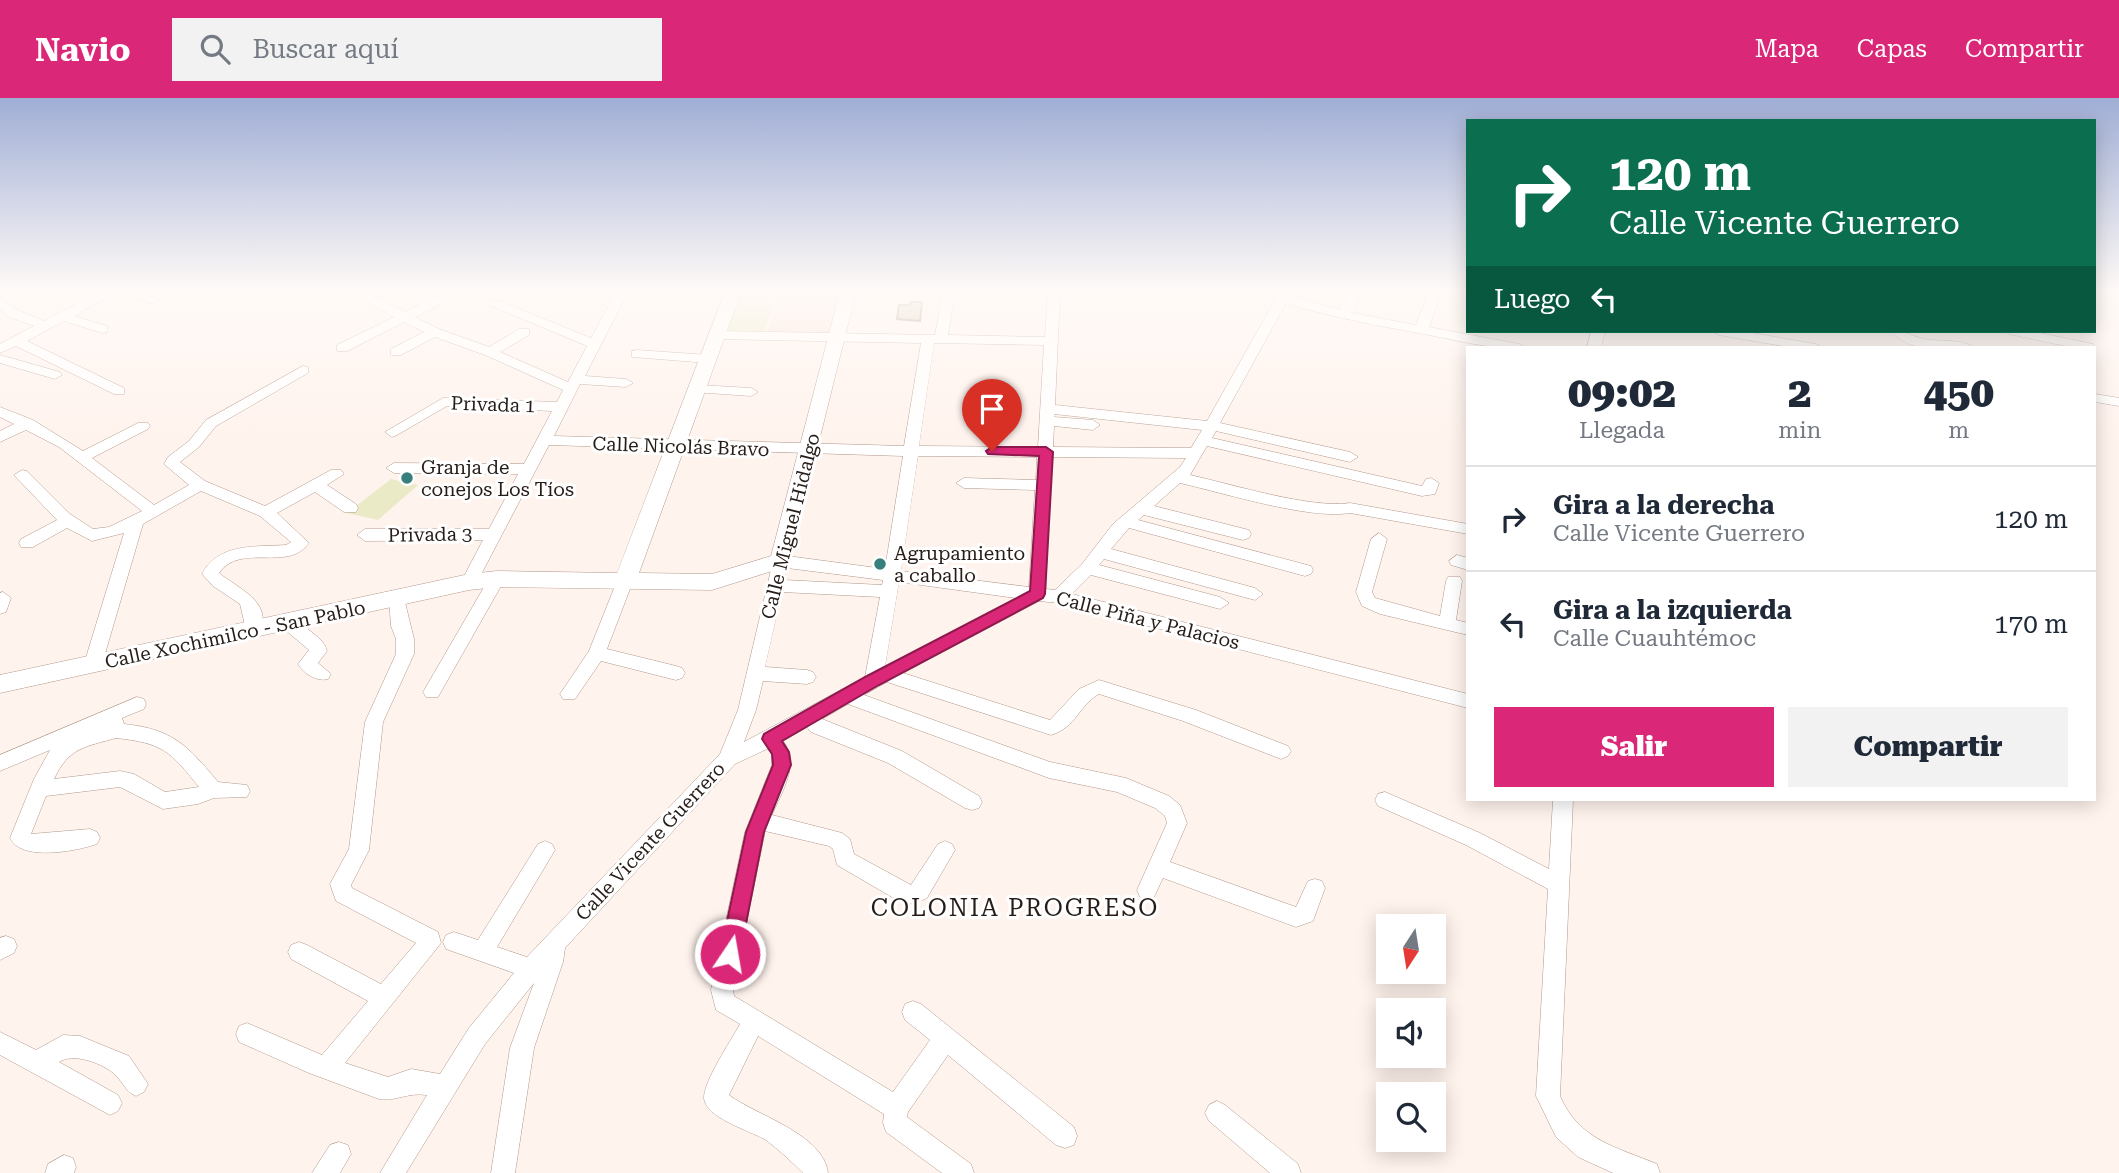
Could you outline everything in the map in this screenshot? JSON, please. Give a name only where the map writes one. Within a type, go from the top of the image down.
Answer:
[{"type":"main road","points":[[625,581],[715,342]]},
{"type":"main road","name":"Calle Miguel Hidalgo","points":[[780,561],[835,342]]},
{"type":"main road","name":"Calle Xochimilco - San Pablo","points":[[0,684],[469,582],[497,579],[712,582],[780,561]]},
{"type":"street","points":[[19,342],[119,391]]},
{"type":"street","points":[[342,348],[354,342]]},
{"type":"street","points":[[396,352],[415,342]]},
{"type":"street","points":[[462,342],[574,384],[626,383]]},
{"type":"street","points":[[490,352],[507,342]]},
{"type":"street","points":[[589,342],[596,345]]},
{"type":"street","points":[[469,582],[527,469],[597,342]]},
{"type":"street","points":[[674,356],[680,342]]},
{"type":"street","points":[[934,342],[911,451],[890,584],[879,678],[1051,728],[1060,726],[1087,691],[1099,687],[1189,715],[1281,751]]},
{"type":"street","points":[[1037,594],[1052,342]]},
{"type":"street","points":[[1059,597],[1088,568],[1126,522],[1180,478],[1258,342]]},
{"type":"street","points":[[1783,342],[1805,346]]},
{"type":"street","points":[[1928,342],[1954,346]]},
{"type":"street","points":[[637,354],[709,359]]},
{"type":"street","points":[[0,359],[55,375]]},
{"type":"street","points":[[253,629],[251,604],[244,595],[217,581],[210,574],[216,563],[225,557],[290,551],[301,543],[267,512],[200,485],[172,464],[173,460],[194,444],[211,423],[303,370]]},
{"type":"street","points":[[698,389],[751,392]]},
{"type":"street","points":[[2096,398],[2119,402]]},
{"type":"street","name":"Privada 1","points":[[391,432],[443,402],[561,407]]},
{"type":"street","points":[[0,411],[28,423],[82,457],[152,511]]},
{"type":"street","points":[[1048,415],[1212,426],[1350,457]]},
{"type":"street","points":[[1048,415],[1149,430]]},
{"type":"street","points":[[0,437],[28,423]]},
{"type":"street","points":[[82,457],[143,426]]},
{"type":"street","name":"Calle Nicolás Bravo","points":[[543,440],[809,450],[1046,452],[1200,447],[1422,491],[1430,490],[1430,483]]},
{"type":"street","points":[[394,468],[527,469]]},
{"type":"street","points":[[267,512],[335,474]]},
{"type":"street","points":[[22,475],[69,520],[91,535],[135,523],[200,485]]},
{"type":"street","points":[[1180,478],[1313,507],[1337,510],[1349,508],[1466,529]]},
{"type":"street","points":[[964,483],[1044,485]]},
{"type":"street","points":[[316,485],[350,508]]},
{"type":"street","points":[[1143,509],[1243,534]]},
{"type":"street","points":[[27,543],[69,520]]},
{"type":"street","points":[[1126,522],[1305,570]]},
{"type":"street","points":[[93,664],[135,523]]},
{"type":"street","name":"Privada 3","points":[[365,535],[495,534]]},
{"type":"street","points":[[1379,538],[1364,592],[1368,602],[1380,608],[1466,629]]},
{"type":"street","points":[[1101,552],[1255,594]]},
{"type":"street","name":"Calle Piña y Palacios","points":[[780,561],[890,584],[1059,597],[1466,700]]},
{"type":"street","name":"Calle Miguel Hidalgo","points":[[728,758],[747,710],[780,561]]},
{"type":"street","points":[[1088,568],[1220,603]]},
{"type":"street","points":[[432,692],[497,579]]},
{"type":"street","points":[[569,694],[597,653],[625,581]]},
{"type":"street","points":[[1447,625],[1454,581]]},
{"type":"street","points":[[775,586],[890,584]]},
{"type":"street","name":"Calle Vicente Guerrero","points":[[392,1173],[477,1036],[531,969],[728,758],[770,739],[1037,594]]},
{"type":"street","points":[[327,1067],[430,943],[430,939],[343,894],[340,884],[359,850],[374,722],[405,654],[405,639],[400,626],[397,598]]},
{"type":"street","points":[[292,622],[293,629],[318,647],[318,651],[307,664],[323,674]]},
{"type":"street","points":[[597,653],[676,673]]},
{"type":"street","points":[[754,673],[807,677]]},
{"type":"street","points":[[848,696],[1049,770],[1119,784],[1162,802],[1173,811],[1177,823],[1147,890]]},
{"type":"street","points":[[90,838],[34,844],[24,842],[20,838],[26,818],[60,751],[114,724],[137,704]]},
{"type":"street","points":[[810,717],[818,727],[895,757],[972,802]]},
{"type":"street","points":[[4,755],[114,724],[163,738],[177,748],[213,790]]},
{"type":"street","points":[[770,739],[781,752],[782,765],[759,821],[722,990],[724,1002],[896,1108]]},
{"type":"street","points":[[42,788],[120,779],[127,780],[163,800],[198,796],[213,790],[240,791]]},
{"type":"street","points":[[1385,800],[1473,839],[1558,884]]},
{"type":"street","points":[[1563,801],[1548,1096],[1556,1119],[1578,1144],[1648,1173]]},
{"type":"street","points":[[759,821],[835,839],[843,845],[845,859],[853,865],[904,893],[914,895],[920,891],[945,850]]},
{"type":"street","points":[[483,951],[545,850]]},
{"type":"street","points":[[1158,867],[1296,917],[1305,914],[1315,887]]},
{"type":"street","points":[[454,942],[531,969]]},
{"type":"street","points":[[503,1173],[522,1048],[552,962],[555,943]]},
{"type":"street","points":[[299,952],[385,998]]},
{"type":"street","points":[[913,1012],[1065,1136]]},
{"type":"street","points":[[754,1020],[719,1087],[716,1099],[723,1107],[766,1127],[788,1141],[819,1172]]},
{"type":"street","points":[[247,1034],[388,1089],[411,1082],[444,1086]]},
{"type":"street","points":[[945,1039],[896,1108],[895,1123],[962,1173]]},
{"type":"street","points":[[0,1043],[110,1104]]},
{"type":"street","points":[[37,1063],[64,1046],[80,1047],[121,1064],[136,1084]]},
{"type":"street","points":[[1217,1112],[1289,1173]]},
{"type":"green space","points":[[391,479],[418,485],[378,520],[347,513]]},
{"type":"place","name":"Granja de conejos Los Tíos","points":[[407,478]]},
{"type":"place","name":"Agrupamiento a caballo","points":[[880,564]]},
{"type":"district","name":"COLONIA PROGRESO","points":[[1015,908]]},
{"type":"route","points":[[730,954],[755,832],[782,765],[781,752],[770,739],[1037,594],[1046,452],[992,451]]}]
